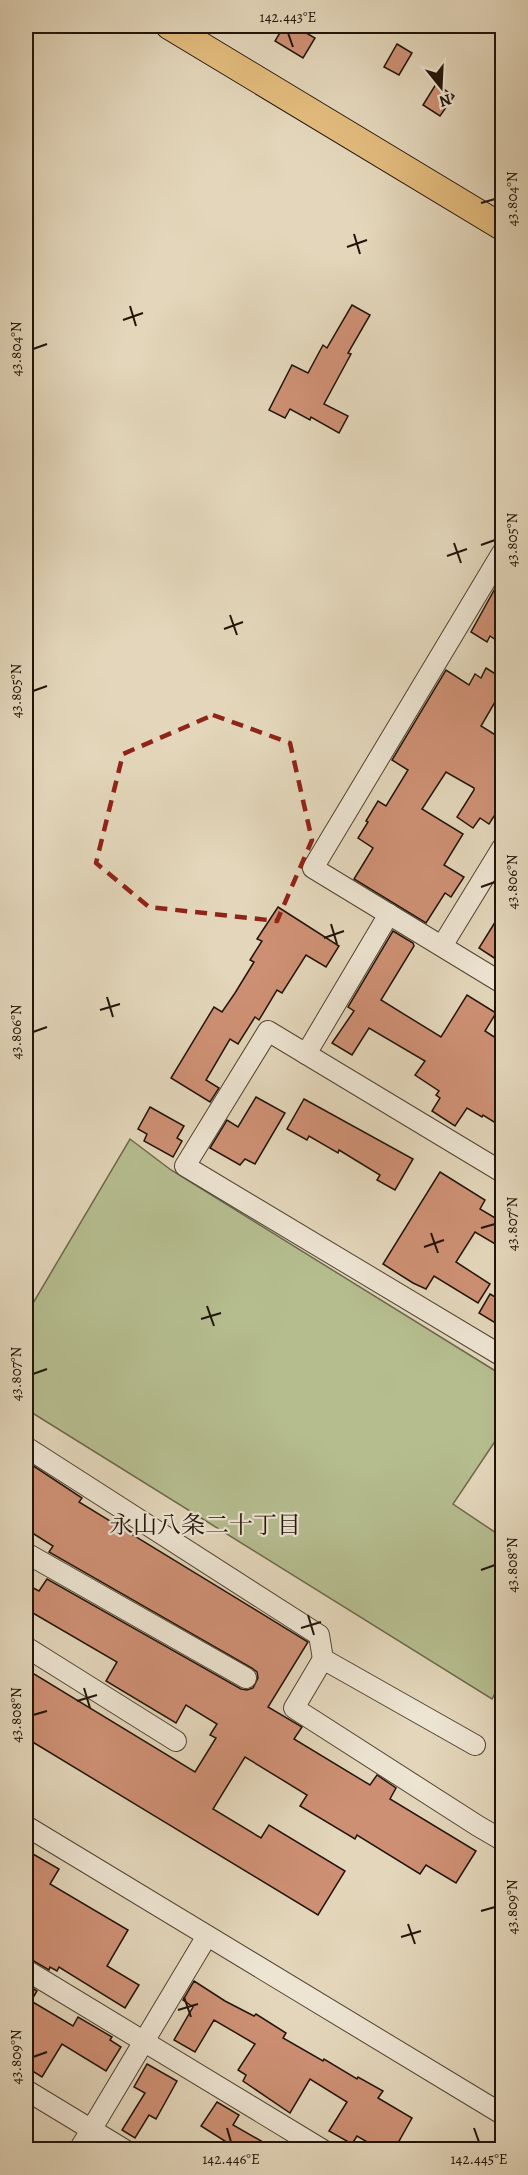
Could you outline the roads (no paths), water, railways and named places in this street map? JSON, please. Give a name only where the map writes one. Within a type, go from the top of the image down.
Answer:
[{"type":"main road","points":[[169,26],[502,227]]},
{"type":"street","points":[[502,553],[313,868],[502,983]]},
{"type":"street","points":[[442,946],[502,848]]},
{"type":"street","points":[[306,1054],[389,914]]},
{"type":"street","points":[[502,1172],[268,1031],[185,1166],[502,1356]]},
{"type":"street","points":[[26,1447],[319,1635],[323,1659],[294,1708],[502,1840]]},
{"type":"street","points":[[26,1553],[246,1678]]},
{"type":"street","points":[[26,1647],[176,1741]]},
{"type":"street","points":[[323,1659],[475,1745]]},
{"type":"street","points":[[26,1826],[502,2114]]},
{"type":"street","points":[[79,2150],[207,1936]]},
{"type":"street","points":[[26,1970],[323,2150]]},
{"type":"street","points":[[26,2090],[125,2150]]},
{"type":"district","name":"永山八条二十丁目","points":[[205,1525]]}]
